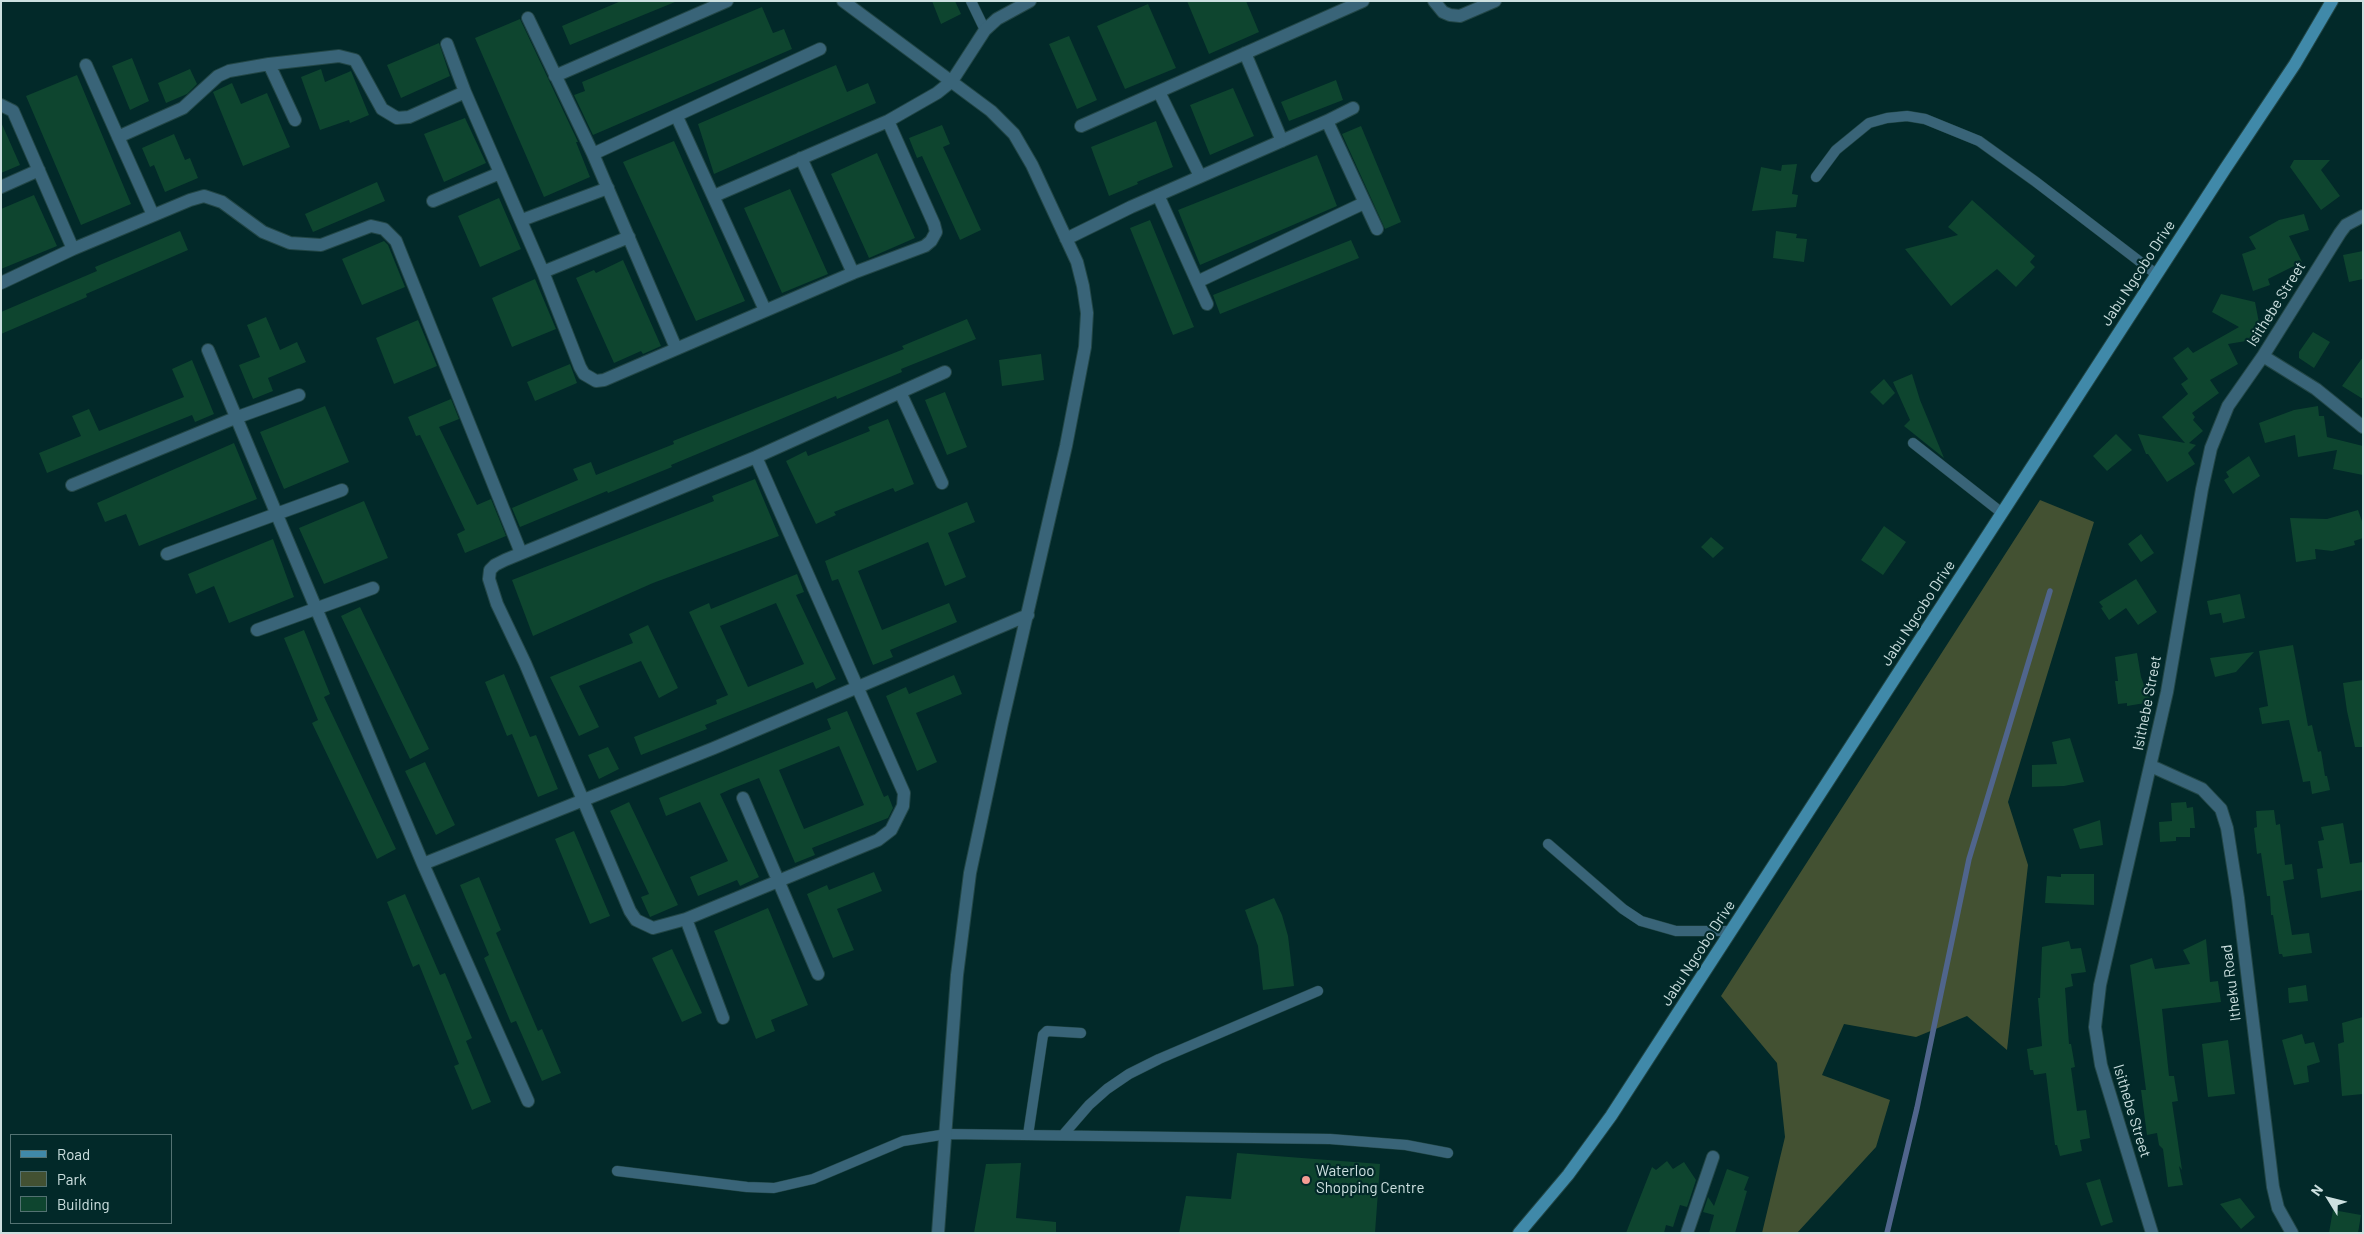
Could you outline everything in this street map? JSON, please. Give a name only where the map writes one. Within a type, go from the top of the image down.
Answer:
[{"type":"main road","name":"Jabu Ngcobo Drive","points":[[1518,1233],[1568,1175],[1611,1116],[2156,274],[2295,64],[2332,1]]},
{"type":"street","points":[[555,76],[727,1]]},
{"type":"street","points":[[844,1],[991,111],[1014,134],[1032,164],[1076,262],[1084,286],[1087,313],[1084,347],[1066,446],[1002,723],[970,874],[957,975],[938,1233]]},
{"type":"street","points":[[714,196],[888,120],[937,93],[952,81],[985,30],[997,19],[1030,1]]},
{"type":"street","points":[[1081,126],[1363,1]]},
{"type":"street","points":[[1434,1],[1443,12],[1460,16],[1495,1]]},
{"type":"street","points":[[528,18],[593,154],[676,348]]},
{"type":"street","points":[[447,44],[465,92],[522,220],[580,367],[589,377],[596,381],[604,380],[853,273],[924,246],[934,237],[936,232],[934,224],[888,120]]},
{"type":"street","points":[[593,154],[677,117],[820,49]]},
{"type":"street","points":[[1245,53],[1282,141]]},
{"type":"street","points":[[118,137],[182,108],[218,76],[243,68],[269,64],[339,56],[355,60],[382,109],[398,118],[408,117],[465,92]]},
{"type":"street","points":[[269,64],[295,120]]},
{"type":"street","points":[[86,65],[153,216]]},
{"type":"street","points":[[1159,92],[1200,176]]},
{"type":"street","points":[[1,105],[13,111],[73,249]]},
{"type":"street","points":[[1066,239],[1158,195],[1353,108]]},
{"type":"street","points":[[677,117],[765,310]]},
{"type":"street","points":[[1327,121],[1377,229]]},
{"type":"street","points":[[801,158],[853,273]]},
{"type":"street","points":[[1,187],[39,170]]},
{"type":"street","points":[[433,201],[500,172]]},
{"type":"street","points":[[522,220],[608,188]]},
{"type":"street","points":[[1158,195],[1207,304]]},
{"type":"street","points":[[1,283],[73,249],[204,196],[222,202],[263,232],[290,242],[322,244],[371,226],[378,226],[391,234],[396,241],[521,553]]},
{"type":"street","points":[[1197,282],[1364,203]]},
{"type":"street","name":"Isithebe Street","points":[[2152,1233],[2101,1066],[2095,1027],[2100,985],[2151,766],[2211,448],[2228,406],[2263,356],[2340,233],[2346,225],[2363,216]]},
{"type":"street","points":[[543,272],[629,237]]},
{"type":"street","points":[[208,350],[423,864],[528,1101]]},
{"type":"street","points":[[2263,356],[2316,389],[2363,427]]},
{"type":"street","points":[[756,457],[904,792],[903,806],[891,830],[878,840],[686,920],[653,928],[636,920],[630,911],[525,663],[497,604],[489,580],[490,570],[495,565],[521,553],[756,457],[945,372]]},
{"type":"street","points":[[900,392],[942,483]]},
{"type":"street","points":[[72,485],[235,418],[299,395]]},
{"type":"street","points":[[167,554],[342,490]]},
{"type":"street","points":[[257,630],[373,588]]},
{"type":"street","points":[[423,864],[714,748],[1028,615]]},
{"type":"street","name":"Itheku Road","points":[[2151,766],[2202,789],[2220,810],[2227,828],[2238,898],[2273,1187],[2278,1208],[2292,1233]]},
{"type":"street","points":[[743,798],[777,882],[818,974]]},
{"type":"street","points":[[686,920],[723,1018]]},
{"type":"street","points":[[1687,1233],[1714,1157]]},
{"type":"lane","points":[[971,1],[985,30]]},
{"type":"lane","points":[[1816,177],[1836,150],[1869,123],[1887,118],[1907,116],[1925,119],[1979,141],[2156,274]]},
{"type":"lane","points":[[1914,443],[2002,513]]},
{"type":"lane","points":[[1548,844],[1623,909],[1641,921],[1676,931],[1731,931]]},
{"type":"lane","points":[[1064,1135],[1089,1105],[1107,1089],[1129,1074],[1159,1059],[1318,990]]},
{"type":"lane","points":[[1028,1135],[1044,1036],[1047,1031],[1080,1033]]},
{"type":"lane","points":[[617,1171],[747,1187],[774,1188],[813,1179],[904,1141],[946,1134],[1330,1139],[1397,1144],[1448,1153]]},
{"type":"green space","points":[[2040,500],[2094,522],[2008,802],[2028,865],[2007,1050],[1967,1016],[1916,1037],[1844,1024],[1822,1075],[1890,1100],[1876,1147],[1797,1233],[1762,1233],[1785,1137],[1777,1063],[1721,996]]},
{"type":"building","points":[[621,1],[675,2],[570,45],[562,26]]},
{"type":"building","points":[[932,1],[955,1],[961,14],[941,24]]},
{"type":"building","points":[[1187,1],[1246,1],[1259,32],[1209,54]]},
{"type":"building","points":[[1148,4],[1176,68],[1125,89],[1097,26]]},
{"type":"building","points":[[762,7],[773,33],[784,29],[792,49],[593,135],[574,95],[585,91],[582,82]]},
{"type":"building","points":[[520,19],[578,142],[576,142],[590,177],[544,197],[475,38]]},
{"type":"building","points":[[1069,36],[1097,100],[1077,109],[1049,44]]},
{"type":"building","points":[[439,43],[450,76],[401,98],[387,65]]},
{"type":"building","points":[[132,58],[149,101],[130,110],[112,66]]},
{"type":"building","points":[[836,65],[847,92],[868,83],[876,103],[714,174],[698,124]]},
{"type":"building","points":[[190,69],[197,84],[187,94],[166,103],[158,83]]},
{"type":"building","points":[[321,69],[325,82],[351,71],[369,115],[350,123],[349,120],[320,130],[301,77]]},
{"type":"building","points":[[77,75],[131,204],[81,225],[26,96]]},
{"type":"building","points":[[1336,80],[1343,100],[1289,121],[1281,102]]},
{"type":"building","points":[[232,83],[241,104],[267,93],[290,147],[243,166],[213,92]]},
{"type":"building","points":[[1233,88],[1254,136],[1210,155],[1190,105]]},
{"type":"building","points":[[465,118],[486,163],[444,182],[424,134]]},
{"type":"building","points":[[1156,121],[1173,167],[1109,196],[1091,147]]},
{"type":"building","points":[[1,122],[20,165],[1,173]]},
{"type":"building","points":[[942,125],[950,144],[943,147],[981,230],[960,240],[922,156],[917,158],[909,138]]},
{"type":"building","points":[[1361,126],[1401,222],[1385,229],[1342,134]]},
{"type":"building","points":[[174,134],[185,160],[190,158],[198,178],[165,192],[154,165],[150,167],[142,148]]},
{"type":"building","points":[[674,141],[745,301],[696,321],[623,162]]},
{"type":"building","points":[[877,153],[915,238],[869,258],[831,174]]},
{"type":"building","points":[[1317,155],[1337,206],[1200,265],[1178,210]]},
{"type":"building","points":[[2294,160],[2330,160],[2321,170],[2340,196],[2321,210],[2290,167]]},
{"type":"building","points":[[1797,164],[1792,194],[1798,195],[1796,207],[1752,211],[1761,167],[1781,171],[1782,165]]},
{"type":"building","points":[[377,182],[385,201],[313,232],[305,214]]},
{"type":"building","points":[[790,189],[828,274],[782,293],[744,208]]},
{"type":"building","points":[[34,195],[57,246],[1,269],[1,209]]},
{"type":"building","points":[[499,198],[521,249],[480,267],[458,216]]},
{"type":"building","points":[[1972,200],[2035,256],[2030,262],[2035,267],[2016,287],[1997,269],[1951,306],[1905,249],[1958,235],[1948,227]]},
{"type":"building","points":[[2304,214],[2309,230],[2289,236],[2302,262],[2268,279],[2270,285],[2253,291],[2242,254],[2256,249],[2249,237],[2279,220]]},
{"type":"building","points":[[1150,220],[1194,327],[1173,335],[1130,228]]},
{"type":"building","points":[[180,231],[188,250],[86,294],[87,297],[1,334],[1,312],[97,271],[95,267]]},
{"type":"building","points":[[1776,231],[1797,234],[1796,238],[1807,239],[1804,262],[1773,258]]},
{"type":"building","points":[[1351,240],[1359,258],[1220,314],[1213,295]]},
{"type":"building","points":[[384,241],[388,245],[405,287],[362,305],[342,259]]},
{"type":"building","points":[[2363,251],[2363,279],[2349,282],[2343,255]]},
{"type":"building","points":[[623,260],[661,346],[643,354],[641,351],[614,363],[576,278],[594,270],[596,273]]},
{"type":"building","points":[[535,279],[556,329],[512,347],[492,298]]},
{"type":"building","points":[[2221,294],[2255,302],[2260,328],[2256,329],[2258,339],[2228,344],[2238,364],[2210,380],[2219,393],[2192,413],[2195,417],[2193,420],[2203,431],[2189,443],[2196,445],[2188,453],[2195,464],[2167,482],[2148,454],[2146,454],[2138,434],[2185,443],[2162,417],[2188,394],[2181,384],[2188,379],[2173,358],[2188,347],[2193,353],[2239,327],[2212,312]]},
{"type":"building","points":[[266,317],[280,350],[297,342],[306,362],[268,378],[273,391],[253,399],[239,365],[260,357],[247,325]]},
{"type":"building","points":[[967,319],[976,339],[901,369],[902,372],[837,399],[836,396],[671,465],[672,467],[608,493],[607,491],[520,527],[512,508],[578,480],[573,469],[591,462],[596,475],[674,444],[673,441],[904,349],[902,346]]},
{"type":"building","points":[[418,320],[437,366],[394,384],[376,338]]},
{"type":"building","points":[[2313,332],[2330,342],[2314,368],[2299,358],[2299,352]]},
{"type":"building","points":[[1041,354],[1044,380],[1002,386],[999,360]]},
{"type":"building","points":[[2363,357],[2363,399],[2342,386]]},
{"type":"building","points":[[192,360],[214,414],[195,422],[192,415],[47,473],[39,453],[81,436],[72,416],[89,409],[99,431],[184,397],[172,369]]},
{"type":"building","points":[[570,364],[577,383],[535,401],[527,382]]},
{"type":"building","points":[[1912,374],[1920,400],[1944,458],[1904,426],[1910,420],[1893,382]]},
{"type":"building","points":[[1884,379],[1895,393],[1883,405],[1870,392]]},
{"type":"building","points":[[945,392],[967,447],[947,455],[925,400]]},
{"type":"building","points":[[451,399],[459,419],[439,427],[477,505],[491,499],[506,536],[465,553],[457,534],[465,530],[420,435],[416,436],[408,417]]},
{"type":"building","points":[[325,406],[349,462],[284,489],[260,432]]},
{"type":"building","points":[[2318,406],[2319,416],[2324,416],[2327,437],[2363,446],[2363,475],[2333,469],[2337,450],[2298,457],[2295,435],[2265,443],[2259,423],[2294,410]]},
{"type":"building","points":[[888,419],[914,484],[895,492],[893,488],[834,512],[836,515],[816,524],[786,461],[806,451],[808,456],[870,431],[868,427]]},
{"type":"building","points":[[2116,434],[2132,450],[2107,471],[2093,456]]},
{"type":"building","points":[[234,443],[257,499],[139,546],[126,514],[105,522],[97,503]]},
{"type":"building","points":[[2249,456],[2260,476],[2233,494],[2224,480],[2229,477],[2226,472]]},
{"type":"building","points":[[755,479],[779,536],[653,583],[533,636],[512,580],[714,501],[712,496]]},
{"type":"building","points":[[364,501],[388,558],[324,584],[299,528]]},
{"type":"building","points":[[967,502],[975,522],[948,533],[966,577],[945,586],[928,542],[858,571],[882,630],[949,603],[957,622],[890,650],[893,657],[873,665],[838,579],[832,581],[825,561]]},
{"type":"building","points":[[2358,510],[2363,524],[2363,538],[2354,541],[2355,545],[2332,551],[2315,549],[2316,559],[2296,562],[2290,518],[2327,519]]},
{"type":"building","points":[[1884,526],[1906,542],[1883,575],[1861,560]]},
{"type":"building","points":[[2141,534],[2154,553],[2141,562],[2128,544]]},
{"type":"building","points":[[1711,537],[1724,548],[1713,558],[1701,547]]},
{"type":"building","points":[[273,539],[294,597],[229,623],[214,586],[196,594],[188,574]]},
{"type":"building","points":[[797,574],[804,592],[796,595],[836,679],[816,689],[813,682],[705,725],[707,729],[641,755],[634,737],[717,704],[716,700],[728,695],[689,612],[709,603],[711,609]],"holes":[[[776,603],[804,664],[748,687],[720,626]]]},
{"type":"building","points":[[2136,579],[2157,612],[2138,625],[2126,608],[2109,620],[2099,602]]},
{"type":"building","points":[[2240,594],[2245,618],[2223,623],[2221,613],[2210,615],[2207,601]]},
{"type":"building","points":[[360,607],[429,749],[410,759],[341,616]]},
{"type":"building","points":[[648,625],[678,688],[659,698],[641,661],[579,686],[599,727],[579,736],[550,677],[633,643],[629,634]]},
{"type":"building","points":[[304,630],[330,694],[324,697],[396,849],[377,859],[312,723],[318,720],[284,638]]},
{"type":"building","points":[[2293,645],[2308,726],[2312,725],[2318,752],[2321,751],[2325,776],[2327,776],[2330,790],[2312,794],[2310,781],[2303,782],[2289,720],[2262,724],[2259,708],[2268,706],[2259,651]]},
{"type":"building","points":[[2254,652],[2236,672],[2215,677],[2210,658]]},
{"type":"building","points":[[2137,653],[2141,677],[2144,685],[2148,684],[2151,702],[2127,706],[2127,703],[2118,704],[2115,681],[2118,681],[2115,657]]},
{"type":"building","points":[[504,674],[530,737],[536,735],[558,789],[538,797],[512,734],[507,736],[485,682]]},
{"type":"building","points":[[954,675],[962,694],[916,713],[937,762],[917,771],[886,696],[906,687],[909,694]]},
{"type":"building","points":[[2363,680],[2363,747],[2355,747],[2343,683]]},
{"type":"building","points":[[847,711],[884,797],[888,795],[893,808],[888,818],[812,848],[815,855],[795,863],[759,778],[731,789],[720,794],[759,877],[740,886],[737,880],[698,896],[690,877],[728,861],[700,802],[666,816],[659,798],[831,729],[827,719]],"holes":[[[839,746],[864,805],[804,829],[779,770]]]},
{"type":"building","points":[[2070,738],[2084,782],[2064,786],[2032,787],[2032,765],[2057,764],[2052,742]]},
{"type":"building","points":[[608,747],[619,769],[599,779],[588,755]]},
{"type":"building","points":[[425,762],[455,825],[436,835],[405,771]]},
{"type":"building","points":[[629,802],[678,905],[650,917],[641,897],[649,894],[610,811]]},
{"type":"building","points":[[2186,802],[2187,808],[2193,807],[2195,828],[2190,828],[2190,837],[2176,837],[2176,841],[2160,842],[2159,822],[2172,821],[2171,803]]},
{"type":"building","points":[[2274,810],[2276,825],[2280,824],[2285,865],[2292,864],[2294,879],[2283,881],[2292,935],[2309,933],[2312,953],[2283,957],[2282,954],[2279,954],[2273,915],[2271,915],[2270,896],[2267,896],[2261,853],[2257,854],[2254,828],[2257,827],[2256,811]]},
{"type":"building","points":[[2100,820],[2103,845],[2080,849],[2073,829]]},
{"type":"building","points":[[2343,823],[2350,864],[2363,862],[2363,890],[2321,898],[2317,869],[2323,868],[2318,841],[2324,840],[2321,827]]},
{"type":"building","points":[[574,831],[610,916],[590,924],[555,839]]},
{"type":"building","points":[[874,872],[882,891],[837,909],[854,950],[833,958],[807,894],[827,885],[829,890]]},
{"type":"building","points":[[2061,874],[2094,874],[2094,905],[2045,903],[2047,876],[2061,877]]},
{"type":"building","points":[[479,877],[501,930],[496,933],[538,1031],[542,1029],[561,1073],[542,1081],[516,1021],[511,1023],[484,958],[489,955],[460,885]]},
{"type":"building","points":[[405,894],[440,975],[445,973],[472,1038],[466,1041],[491,1102],[472,1110],[454,1066],[459,1064],[419,964],[413,967],[387,902]]},
{"type":"building","points":[[1274,898],[1282,915],[1288,936],[1294,986],[1263,990],[1258,946],[1245,910]]},
{"type":"building","points":[[768,908],[808,1005],[771,1020],[775,1031],[756,1039],[714,931]]},
{"type":"building","points":[[2206,939],[2210,982],[2218,981],[2221,1002],[2162,1009],[2169,1076],[2174,1076],[2178,1101],[2172,1102],[2183,1185],[2168,1187],[2163,1149],[2159,1145],[2157,1133],[2147,1135],[2141,1090],[2146,1090],[2130,965],[2152,958],[2155,969],[2190,964],[2183,950]]},
{"type":"building","points":[[2069,941],[2071,949],[2081,948],[2086,972],[2071,974],[2073,986],[2065,988],[2069,1044],[2071,1044],[2075,1067],[2071,1068],[2077,1111],[2086,1110],[2090,1138],[2080,1140],[2082,1151],[2060,1156],[2057,1145],[2055,1145],[2046,1073],[2034,1075],[2033,1070],[2030,1070],[2027,1049],[2042,1046],[2038,998],[2040,998],[2042,947]]},
{"type":"building","points":[[672,949],[702,1013],[682,1022],[652,958]]},
{"type":"building","points":[[2306,985],[2308,1001],[2289,1003],[2288,988]]},
{"type":"building","points":[[2363,1017],[2363,1094],[2342,1096],[2338,1044],[2344,1042],[2342,1023]]},
{"type":"building","points":[[2302,1034],[2305,1044],[2314,1042],[2320,1062],[2307,1066],[2309,1082],[2294,1085],[2282,1040]]},
{"type":"building","points":[[2228,1040],[2235,1094],[2208,1097],[2202,1044]]},
{"type":"building","name":"Waterloo Shopping Centre","points":[[1237,1153],[1380,1164],[1375,1233],[1179,1233],[1186,1196],[1231,1199]]},
{"type":"building","points":[[1667,1161],[1673,1169],[1684,1162],[1696,1180],[1687,1207],[1680,1205],[1673,1227],[1666,1225],[1664,1233],[1626,1233],[1652,1167],[1656,1170]]},
{"type":"building","points":[[1021,1163],[1016,1218],[1056,1222],[1056,1233],[974,1233],[986,1164]]},
{"type":"building","points":[[1727,1169],[1749,1177],[1744,1190],[1747,1191],[1735,1233],[1709,1233],[1714,1215],[1703,1212],[1708,1197],[1714,1206]]},
{"type":"building","points":[[2100,1179],[2113,1222],[2101,1226],[2086,1183]]},
{"type":"building","points":[[2240,1198],[2255,1217],[2241,1229],[2220,1204]]},
{"type":"building","points":[[2333,1210],[2361,1215],[2358,1233],[2329,1233]]},
{"type":"waterway","points":[[1887,1233],[1917,1108],[1969,859],[2050,591]]},
{"type":"place","name":"Waterloo Shopping Centre","points":[[1306,1180]]}]
